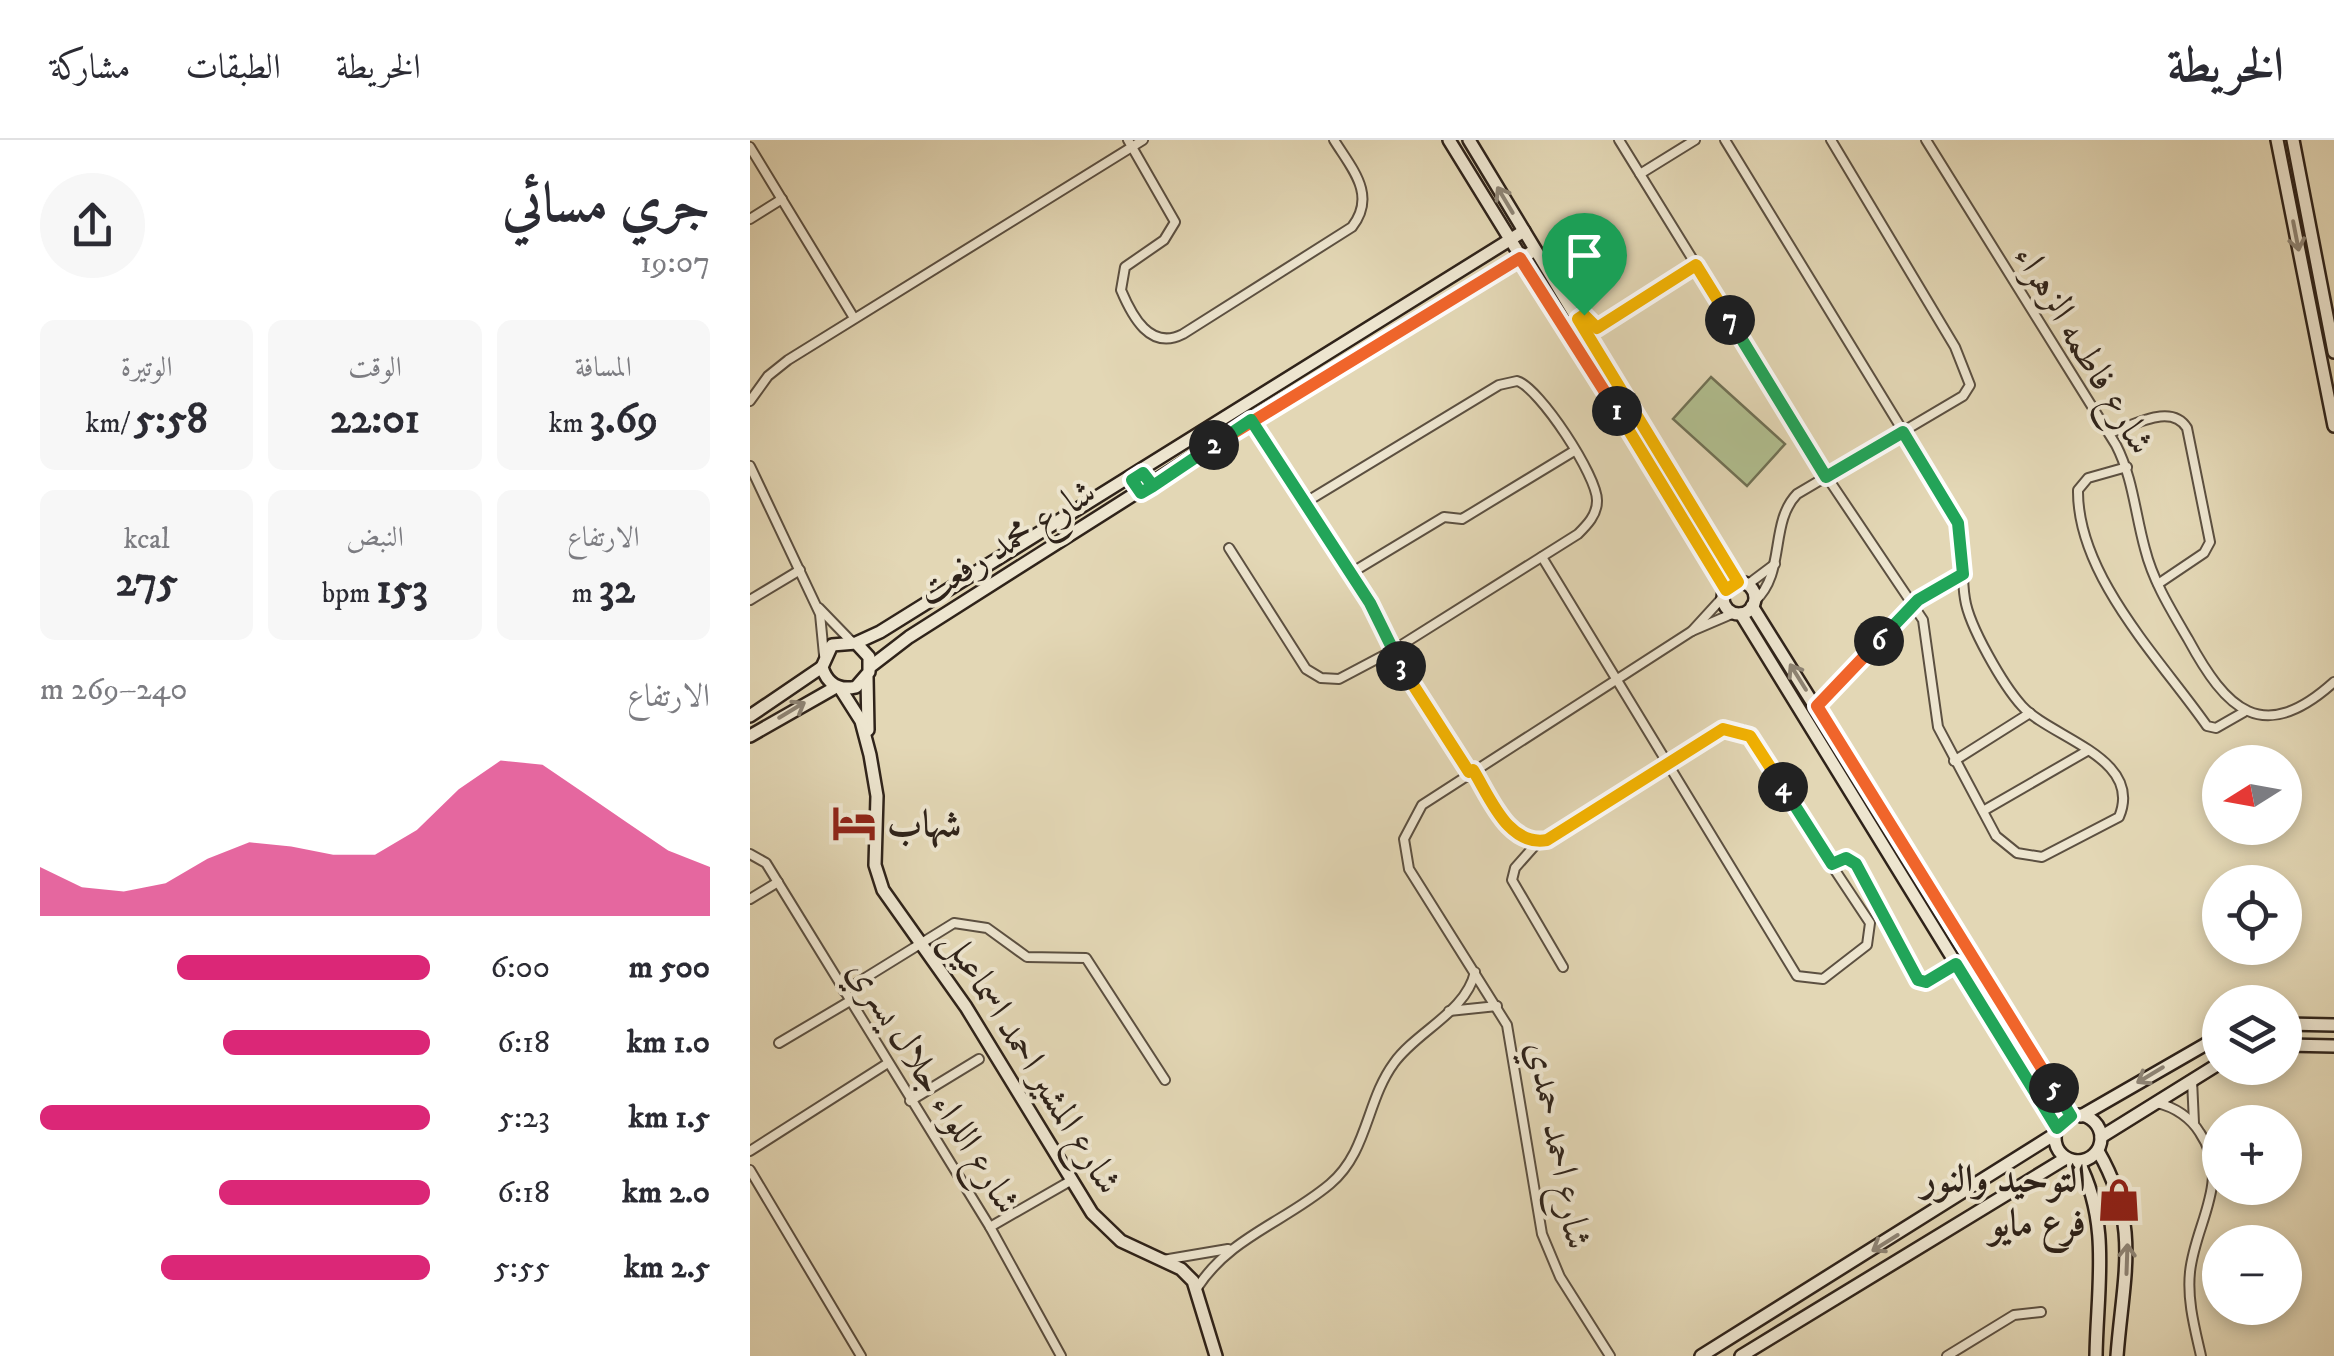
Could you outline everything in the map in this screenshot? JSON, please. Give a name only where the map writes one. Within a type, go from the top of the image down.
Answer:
[{"type":"street","points":[[750,401],[768,376],[788,360],[1130,143],[1144,140]]},
{"type":"street","points":[[1130,143],[1174,222],[1164,240],[1125,268],[1121,290],[1146,332],[1154,338],[1173,339],[1352,227],[1364,208],[1363,190],[1334,140]]},
{"type":"street","points":[[1448,140],[1745,608],[1817,706],[2076,1116],[2096,1125],[2101,1137],[2098,1150],[2118,1188],[2126,1224],[2126,1287],[2117,1356]]},
{"type":"street","points":[[1469,140],[2056,1131],[2057,1149],[2072,1160],[2090,1184],[2100,1225],[2096,1356]]},
{"type":"street","points":[[1619,140],[1826,477],[1913,604],[1927,630],[1938,727],[1983,811],[2006,846],[2029,856],[2055,854],[2119,817],[2123,803],[2119,780],[2109,766],[2030,714],[1972,624],[1958,523],[1724,140]]},
{"type":"street","points":[[1640,174],[1695,140]]},
{"type":"street","points":[[1745,608],[1769,584],[1787,506],[1797,494],[1963,396],[1970,385],[1968,374],[1831,140]]},
{"type":"street","name":"شارع فاطمه الزهراء","points":[[1926,140],[2110,434],[2128,467],[2145,550],[2158,584],[2214,685],[2244,712]]},
{"type":"street","points":[[2278,140],[2334,426]]},
{"type":"street","points":[[2293,140],[2334,352]]},
{"type":"street","points":[[750,147],[854,318]]},
{"type":"street","points":[[750,219],[782,200]]},
{"type":"street","name":"شارع محمد رفعت","points":[[854,642],[1137,476],[1524,232]]},
{"type":"street","name":"شارع محمد رفعت","points":[[869,672],[909,637],[1153,486],[1251,420],[1535,250]]},
{"type":"street","points":[[1578,319],[1586,315],[1597,328],[1696,265]]},
{"type":"street","points":[[1230,548],[1313,674],[1339,678],[1392,651],[1578,534],[1596,510],[1596,492],[1533,388],[1508,382],[1306,502]]},
{"type":"street","points":[[2110,434],[2168,414],[2179,418],[2186,428],[2210,542],[2204,553],[2158,584]]},
{"type":"street","points":[[1251,420],[1351,573],[1392,651],[1471,771],[1512,831],[1538,842]]},
{"type":"street","points":[[1351,573],[1444,517],[1462,519],[1574,451]]},
{"type":"street","points":[[750,466],[814,600],[825,636],[823,662],[838,688]]},
{"type":"street","points":[[2128,467],[2088,478],[2078,490],[2088,542],[2124,614],[2207,726],[2216,728],[2244,712],[2270,716],[2294,710],[2334,682]]},
{"type":"street","points":[[1137,476],[1153,486]]},
{"type":"street","points":[[1137,476],[1141,493]]},
{"type":"street","points":[[1542,557],[1667,766],[1797,976],[1805,980],[1823,978],[1862,952],[1870,938],[1870,923],[1742,730],[1723,729],[1667,766],[1538,842],[1516,868],[1512,880],[1563,967]]},
{"type":"street","name":"شارع احمد حمدي","points":[[1692,631],[1734,588],[1775,564]]},
{"type":"street","points":[[750,600],[800,570]]},
{"type":"street","points":[[1817,706],[1913,604],[1963,574]]},
{"type":"street","points":[[750,736],[838,688],[856,687],[869,672],[867,652],[814,600]]},
{"type":"street","name":"شارع احمد حمدي","points":[[1610,1356],[1547,1249],[1515,1052],[1497,1006],[1409,869],[1404,849],[1406,829],[1416,811],[1471,771],[1692,631],[1745,608]]},
{"type":"street","points":[[750,716],[823,662],[836,642],[854,642]]},
{"type":"street","name":"شارع المشير احمد اسماعيل","points":[[869,672],[870,754]]},
{"type":"street","name":"شارع المشير احمد اسماعيل","points":[[838,688],[861,722],[870,754],[877,796],[878,878],[1106,1228],[1137,1251],[1181,1269],[1197,1288]]},
{"type":"street","points":[[1954,761],[2030,714]]},
{"type":"street","points":[[1983,811],[2087,750]]},
{"type":"street","name":"شارع اللواء جلال يسري","points":[[750,854],[766,863],[778,882],[990,1227],[1061,1356]]},
{"type":"street","points":[[1832,864],[1846,858],[1856,864],[1918,980],[1926,982],[1956,964]]},
{"type":"street","points":[[750,899],[778,882]]},
{"type":"street","points":[[844,991],[944,927],[966,922],[987,928],[1027,957],[1084,956],[1166,1080]]},
{"type":"street","points":[[1216,1356],[1197,1288],[1232,1248],[1317,1193],[1344,1170],[1362,1140],[1390,1068],[1412,1041],[1469,990],[1475,972]]},
{"type":"street","points":[[779,1043],[850,1001]]},
{"type":"street","points":[[1449,1011],[1497,1006]]},
{"type":"street","points":[[2302,1024],[2334,1025]]},
{"type":"street","points":[[2302,1045],[2334,1046]]},
{"type":"street","points":[[1701,1356],[2076,1116],[2202,1046]]},
{"type":"street","points":[[910,1100],[979,1058]]},
{"type":"street","points":[[750,1151],[888,1062]]},
{"type":"street","points":[[2101,1137],[2202,1074]]},
{"type":"street","points":[[2192,1080],[2194,1123]]},
{"type":"street","points":[[2154,1102],[2194,1123],[2210,1146],[2215,1175],[2190,1269],[2190,1302],[2202,1356]]},
{"type":"street","points":[[1741,1356],[2072,1160],[2098,1150]]},
{"type":"street","points":[[750,1170],[861,1356]]},
{"type":"street","points":[[990,1227],[1072,1180]]},
{"type":"street","points":[[1162,1260],[1232,1248]]},
{"type":"street","points":[[1947,1356],[2014,1315],[2040,1312]]},
{"type":"green space","points":[[1711,377],[1785,444],[1747,486],[1673,419]]},
{"type":"place","name":"شهاب","points":[[854,823]]},
{"type":"place","name":"التوحيد والنور فرع مايو","points":[[2119,1200]]},
{"type":"route","points":[[1584,315],[1578,319],[1738,582],[1726,590],[1520,258],[1251,420],[1153,486],[1143,473],[1132,480],[1141,493],[1153,486],[1251,420],[1370,603],[1392,651],[1469,772],[1473,770],[1512,831],[1528,841],[1547,840],[1723,729],[1742,730],[1750,736],[1832,864],[1846,858],[1856,864],[1918,980],[1926,982],[1956,964],[2057,1128],[2071,1116],[1817,706],[1918,600],[1963,574],[1962,538],[1955,516],[1903,432],[1826,477],[1696,265],[1597,328],[1584,315]]}]
